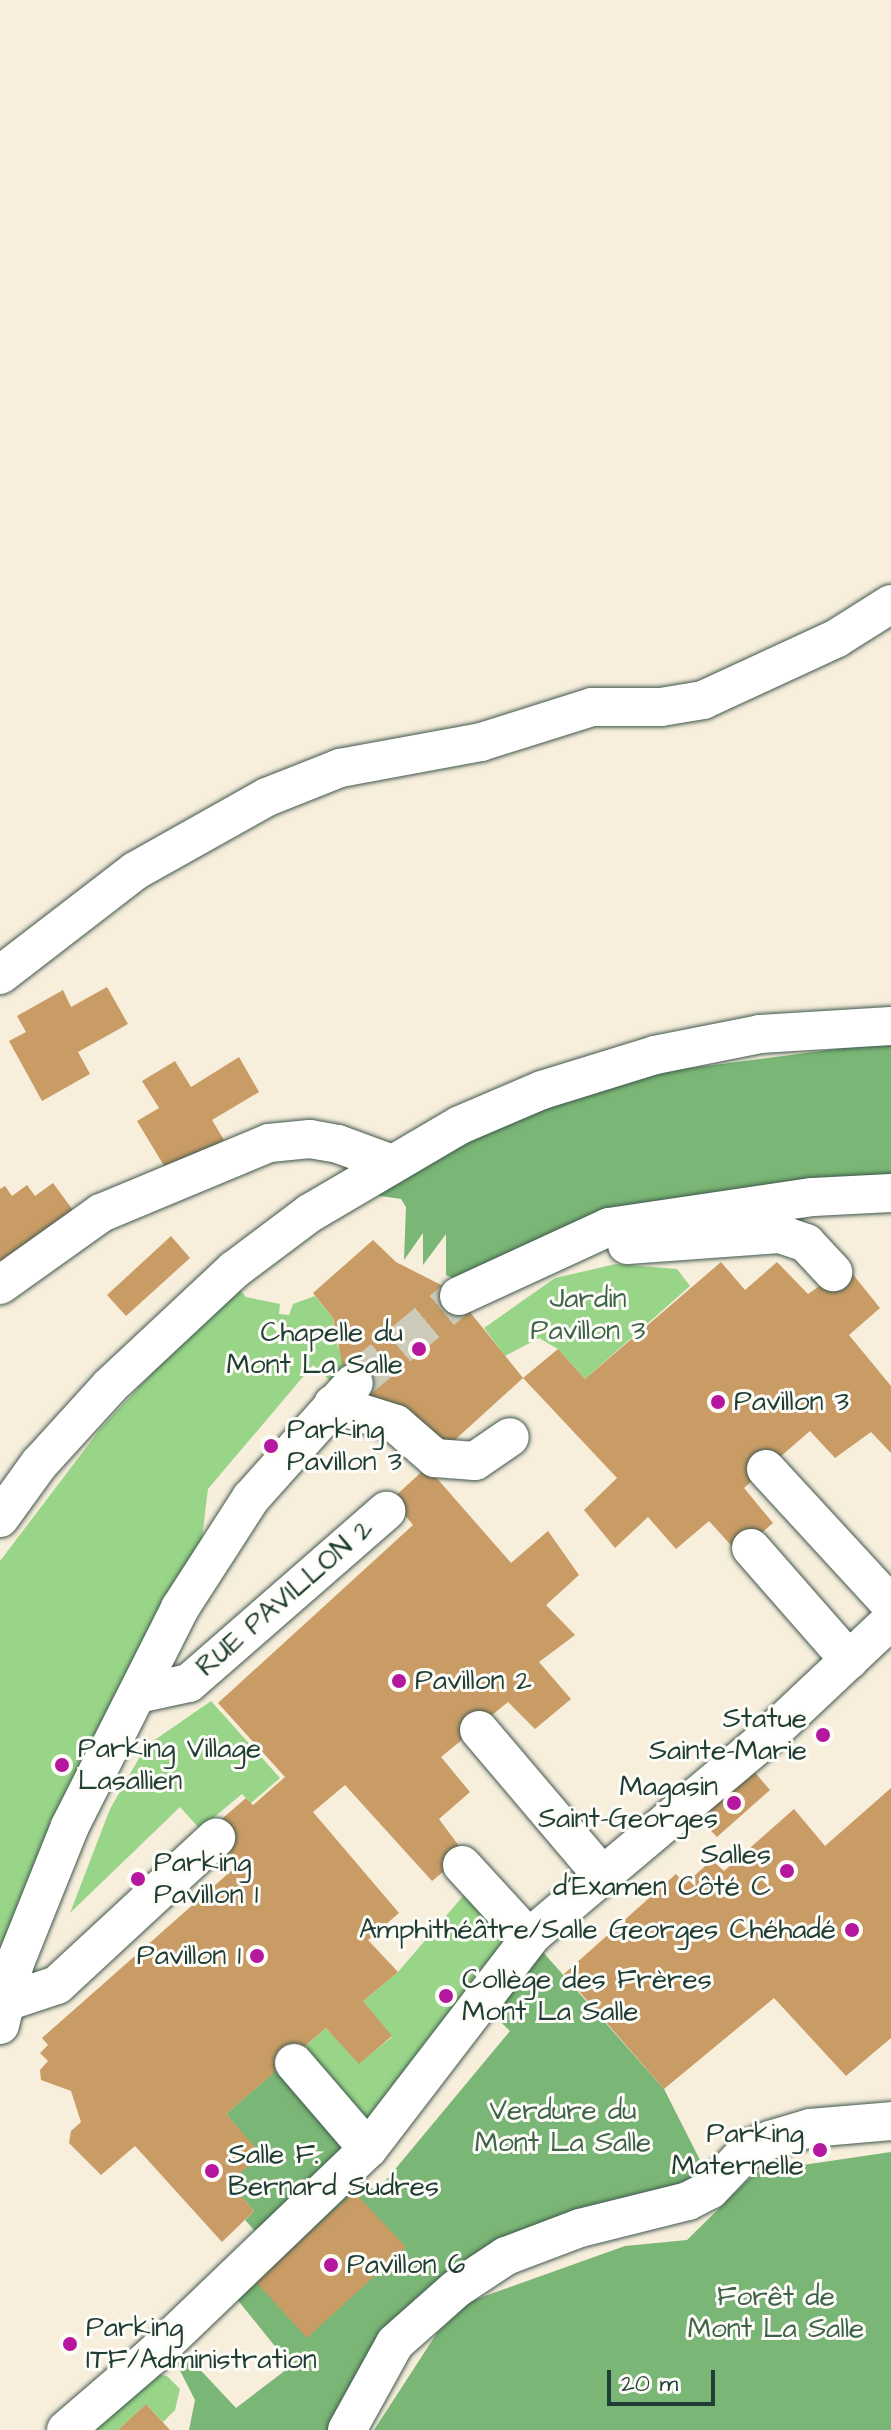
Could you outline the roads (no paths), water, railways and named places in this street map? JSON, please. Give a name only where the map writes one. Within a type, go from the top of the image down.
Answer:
[{"type":"street","points":[[0,975],[135,871],[267,797],[340,768],[481,742],[592,707],[661,707],[703,700],[837,638],[891,604]]},
{"type":"street","points":[[0,1518],[39,1464],[182,1315],[280,1234],[392,1164],[495,1109],[632,1060],[760,1034],[891,1026]]},
{"type":"street","points":[[0,1285],[101,1213],[269,1143],[310,1139],[392,1164]]},
{"type":"street","points":[[459,1296],[609,1227],[654,1216],[887,1195]]},
{"type":"street","points":[[557,1249],[780,1234],[806,1243],[833,1272]]},
{"type":"street","points":[[2,2014],[70,1826],[196,1580],[240,1513],[344,1393],[396,1424],[435,1458],[475,1461],[510,1437]]},
{"type":"street","points":[[766,1469],[891,1605]]},
{"type":"street","name":"RUE PAVILLON 2","points":[[138,1694],[189,1683],[386,1511]]},
{"type":"street","points":[[751,1548],[849,1660]]},
{"type":"street","points":[[66,2430],[154,2352],[254,2240],[368,2149],[529,1938],[601,1874],[766,1738],[891,1620]]},
{"type":"street","points":[[479,1730],[601,1874]]},
{"type":"street","points":[[2,2014],[57,1985],[216,1838]]},
{"type":"street","points":[[462,1865],[529,1938]]},
{"type":"street","points":[[294,2063],[368,2149]]},
{"type":"street","points":[[347,2430],[395,2343],[456,2289],[506,2256],[580,2228],[688,2201],[710,2190],[750,2148],[770,2140],[810,2128],[891,2121]]},
{"type":"tunnel","points":[[354,1383],[459,1296]]},
{"type":"place","name":"Chapelle du Mont La Salle","points":[[419,1349]]},
{"type":"place","name":"Pavillon 3","points":[[718,1402]]},
{"type":"place","name":"Parking Pavillon 3","points":[[271,1446]]},
{"type":"place","name":"Pavillon 2","points":[[399,1681]]},
{"type":"place","name":"Statue Sainte-Marie","points":[[823,1735]]},
{"type":"place","name":"Parking Village Lasallien","points":[[62,1765]]},
{"type":"place","name":"Magasin Saint-Georges","points":[[734,1803]]},
{"type":"place","name":"Salles d’Examen Côté C","points":[[787,1871]]},
{"type":"place","name":"Parking Pavillon 1","points":[[138,1879]]},
{"type":"place","name":"Amphithéâtre/Salle Georges Chéhadé","points":[[852,1930]]},
{"type":"place","name":"Pavillon 1","points":[[257,1956]]},
{"type":"place","name":"Collège des Frères Mont La Salle","points":[[446,1996]]},
{"type":"place","name":"Parking Maternelle","points":[[820,2150]]},
{"type":"place","name":"Salle F. Bernard Sudres","points":[[212,2171]]},
{"type":"place","name":"Pavillon 6","points":[[331,2265]]},
{"type":"place","name":"Parking ITF/Administration","points":[[70,2344]]},
{"type":"park label","name":"Jardin Pavillon 3","points":[[588,1315]]},
{"type":"park label","name":"Verdure du Mont La Salle","points":[[563,2127]]},
{"type":"park label","name":"Forêt de Mont La Salle","points":[[776,2313]]}]
